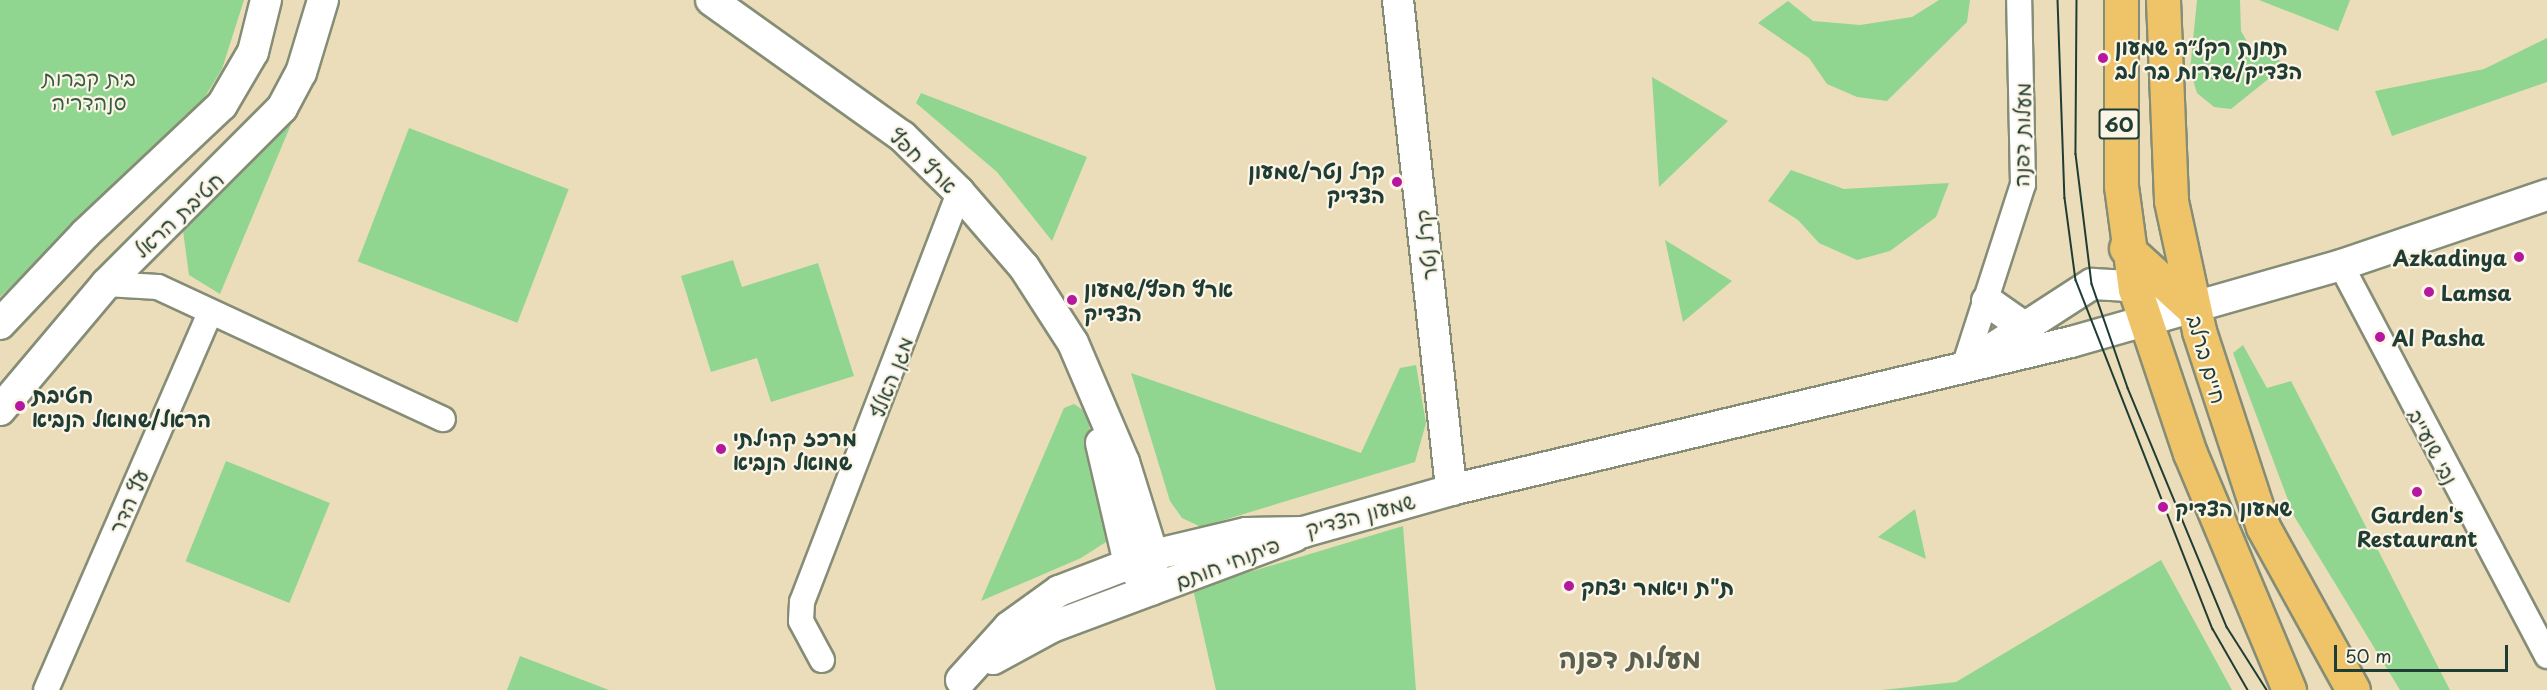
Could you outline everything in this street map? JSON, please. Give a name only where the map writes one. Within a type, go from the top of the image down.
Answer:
[{"type":"highway","name":"60","points":[[2121,0],[2119,129],[2126,248],[2135,289],[2190,453],[2289,690]]},
{"type":"highway","name":"חיים ברלב","points":[[2163,0],[2166,151],[2190,318],[2263,527],[2353,690]]},
{"type":"highway","points":[[2126,248],[2190,318]]},
{"type":"street","points":[[0,324],[85,234],[222,105],[253,52],[266,0]]},
{"type":"street","name":"חטיבת הראל","points":[[0,410],[106,284],[145,244],[260,136],[282,108],[302,73],[324,0]]},
{"type":"street","name":"ארץ חפץ","points":[[711,0],[902,136],[959,192],[1024,267],[1087,369],[1151,590]]},
{"type":"street","name":"קרל נטר","points":[[1398,0],[1451,490]]},
{"type":"street","name":"מעלות דפנה","points":[[1964,367],[2023,184],[2019,0]]},
{"type":"street","name":"מגן האלף","points":[[822,660],[801,621],[802,602],[959,192]]},
{"type":"street","name":"שמעון הצדיק","points":[[955,685],[1034,607],[1059,591],[1141,559],[1246,533],[1303,532],[1451,490],[2145,322],[2190,318],[2547,195]]},
{"type":"street","points":[[145,244],[158,287]]},
{"type":"street","name":"נבי שועייב","points":[[2341,265],[2547,656]]},
{"type":"street","points":[[106,284],[158,287],[443,419]]},
{"type":"street","name":"שמעון הצדיק","points":[[1964,367],[2092,284],[2135,289],[2190,318]]},
{"type":"street","points":[[1987,300],[2024,327]]},
{"type":"street","name":"עץ הדר","points":[[46,690],[210,312]]},
{"type":"street","name":"פיתוחי חותם","points":[[1151,590],[1303,532]]},
{"type":"street","name":"שמעון הצדיק","points":[[955,685],[1052,627],[1151,590]]},
{"type":"green space","name":"בית קברות סנהדריה","points":[[0,0],[244,0],[222,69],[197,110],[0,297]]},
{"type":"green space","points":[[1939,0],[1970,0],[1967,22],[1887,101],[1857,97],[1827,84],[1809,58],[1758,23],[1788,1],[1813,21],[1860,25],[1912,17]]},
{"type":"green space","points":[[2197,0],[2240,0],[2241,31],[2249,45],[2287,64],[2231,109],[2214,107],[2197,93],[2190,70]]},
{"type":"green space","points":[[2259,0],[2350,0],[2338,31]]},
{"type":"green space","points":[[2547,38],[2547,82],[2392,136],[2375,91],[2484,69]]},
{"type":"green space","points":[[1652,77],[1728,121],[1659,187]]},
{"type":"green space","points":[[921,93],[1087,157],[1052,241],[997,172],[916,103]]},
{"type":"green space","points":[[292,122],[220,294],[189,275],[183,231]]},
{"type":"green space","points":[[409,128],[569,189],[517,323],[358,262]]},
{"type":"green space","points":[[1791,170],[1844,189],[1949,183],[1936,217],[1890,251],[1857,260],[1819,243],[1798,220],[1768,201]]},
{"type":"green space","points":[[1665,240],[1732,281],[1683,322]]},
{"type":"green space","points":[[733,260],[742,287],[818,263],[854,376],[771,402],[757,358],[711,372],[681,276]]},
{"type":"green space","points":[[2243,345],[2267,388],[2291,381],[2450,690],[2400,690],[2294,516],[2233,353]]},
{"type":"green space","points":[[1416,365],[1426,423],[1415,462],[1201,527],[1182,518],[1170,501],[1131,373],[1361,453],[1400,368]]},
{"type":"green space","points":[[1074,404],[1086,412],[1113,528],[1106,542],[1081,558],[981,601],[1064,408]]},
{"type":"green space","points":[[226,461],[330,503],[289,603],[186,561]]},
{"type":"green space","points":[[1915,509],[1926,559],[1878,537]]},
{"type":"green space","points":[[1403,526],[1416,690],[1216,690],[1193,589]]},
{"type":"green space","points":[[2161,560],[2232,690],[1882,690],[1956,682]]},
{"type":"green space","points":[[520,656],[609,690],[507,690]]},
{"type":"tram line","points":[[2058,0],[2065,198],[2076,280],[2213,629],[2248,690]]},
{"type":"tram line","points":[[2077,0],[2076,154],[2092,284],[2128,388],[2227,627],[2267,690]]},
{"type":"place","name":"תחנת רקל״ה שמעון הצדיק/שדרות בר לב","points":[[2103,58]]},
{"type":"place","name":"קרל נטר/שמעון הצדיק","points":[[1397,182]]},
{"type":"place","name":"Azkadinya","points":[[2519,257]]},
{"type":"place","name":"Lamsa","points":[[2429,292]]},
{"type":"place","name":"ארץ חפץ/שמעון הצדיק","points":[[1072,300]]},
{"type":"place","name":"Al Pasha","points":[[2380,337]]},
{"type":"place","name":"חטיבת הראל/שמואל הנביא","points":[[20,406]]},
{"type":"place","name":"מרכז קהילתי שמואל הנביא","points":[[721,449]]},
{"type":"place","name":"Garden's Restaurant","points":[[2417,492]]},
{"type":"place","name":"שמעון הצדיק","points":[[2163,507]]},
{"type":"place","name":"ת\"ת ויאמר יצחק","points":[[1569,586]]},
{"type":"district","name":"מעלות דפנה","points":[[1630,657]]}]
